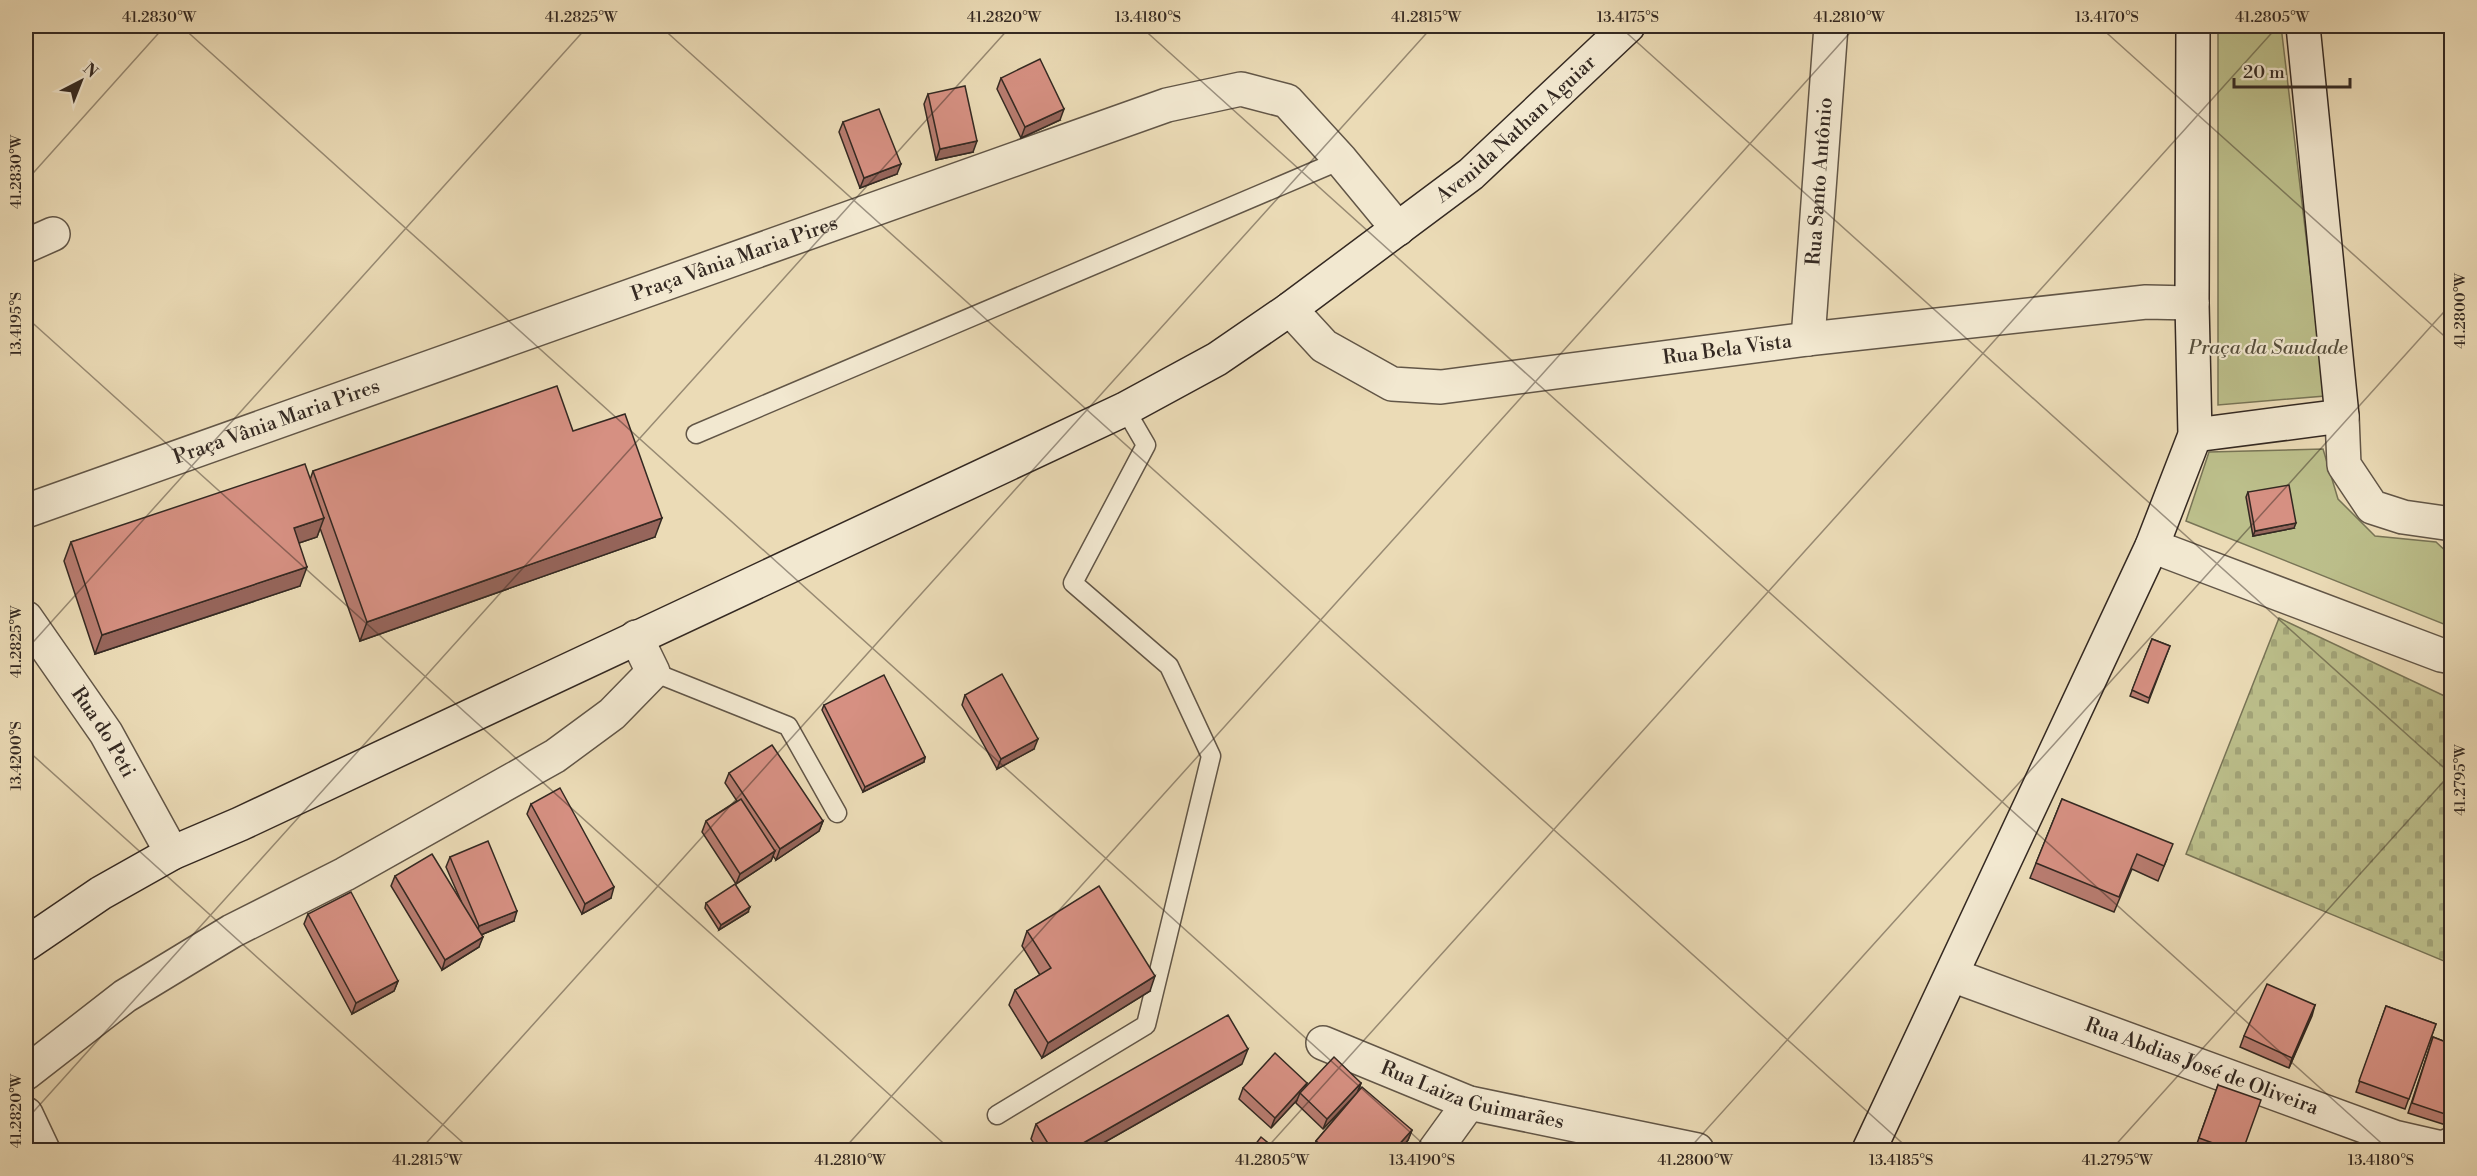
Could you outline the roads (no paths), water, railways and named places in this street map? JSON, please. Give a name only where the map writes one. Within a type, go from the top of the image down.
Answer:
[{"type":"street","name":"Avenida Nathan Aguiar","points":[[26,944],[101,893],[172,853],[250,819],[1125,409],[1217,359],[1290,309],[1471,174],[1628,26]]},
{"type":"street","name":"Rua Santo Antônio","points":[[1808,339],[1832,26]]},
{"type":"street","points":[[1869,1150],[2152,546],[2195,435],[2192,303],[2193,26]]},
{"type":"street","points":[[2302,26],[2342,416],[2344,465],[2372,507],[2403,518],[2451,524]]},
{"type":"street","name":"Praça Vânia Maria Pires","points":[[26,511],[1167,105],[1241,89],[1287,101],[1341,160],[1398,229]]},
{"type":"street","name":"Rua Bela Vista","points":[[1290,309],[1323,346],[1392,384],[1441,387],[1808,339],[2146,302],[2192,303]]},
{"type":"street","points":[[2195,435],[2342,416]]},
{"type":"street","points":[[2152,546],[2451,657]]},
{"type":"street","name":"Rua do Peti","points":[[26,618],[106,733],[172,853]]},
{"type":"street","points":[[26,1073],[125,996],[232,931],[345,874],[555,756],[612,714],[653,672],[636,637]]},
{"type":"street","name":"Rua Abdias José de Oliveira","points":[[1952,975],[2394,1137],[2442,1148],[2451,1144]]},
{"type":"street","name":"Rua Laiza Guimarães","points":[[1323,1043],[1469,1103],[1697,1150]]},
{"type":"street","points":[[1435,1150],[1469,1103]]},
{"type":"street","points":[[26,1114],[43,1150]]},
{"type":"lane","points":[[696,434],[1341,160]]},
{"type":"lane","points":[[997,1115],[1146,1024],[1211,756],[1169,666],[1073,583],[1146,445],[1125,409]]},
{"type":"lane","points":[[653,672],[788,726],[837,813]]},
{"type":"park label","name":"Praça da Saudade","points":[[2268,348]]}]
